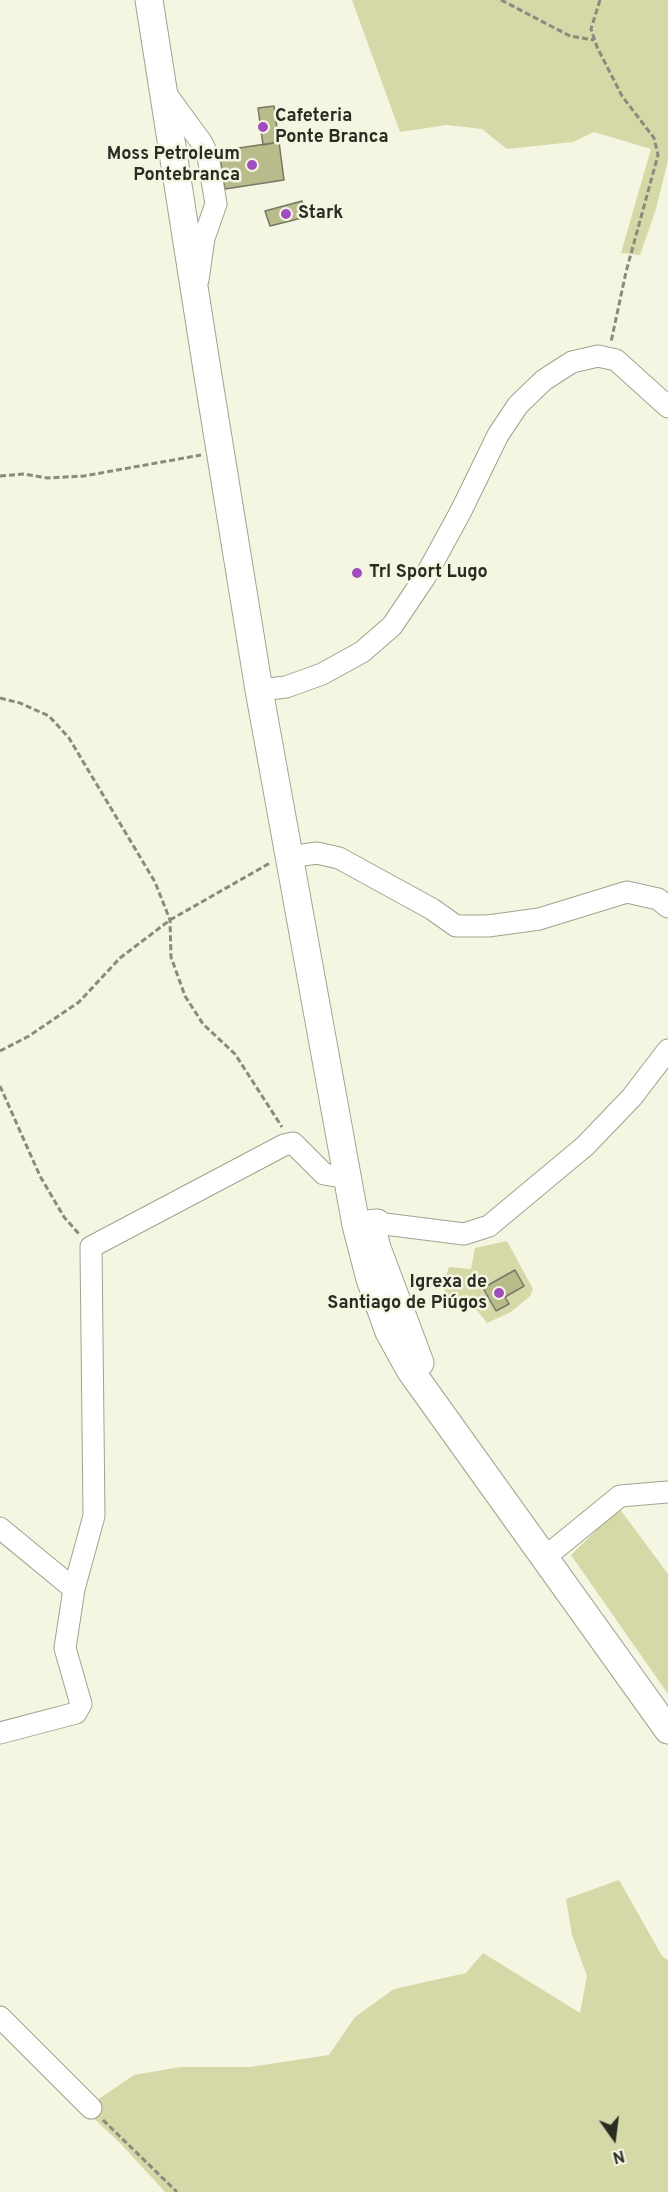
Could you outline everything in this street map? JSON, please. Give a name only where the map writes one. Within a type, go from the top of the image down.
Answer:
[{"type":"main road","points":[[149,0],[259,690],[348,1178],[367,1224],[375,1297],[389,1332],[410,1370],[668,1730]]},
{"type":"street","points":[[164,91],[208,156],[216,204],[204,238],[195,296]]},
{"type":"street","points":[[172,148],[202,144]]},
{"type":"street","points":[[259,690],[286,687],[322,674],[363,652],[392,626],[425,577],[461,512],[498,435],[518,405],[544,380],[572,362],[598,356],[608,358],[616,360],[668,407]]},
{"type":"street","points":[[289,857],[317,853],[339,858],[432,909],[456,926],[488,926],[539,919],[627,892],[658,899],[668,907]]},
{"type":"street","points":[[367,1224],[464,1234],[489,1227],[585,1146],[632,1097],[668,1050]]},
{"type":"street","points":[[0,1733],[76,1713],[81,1704],[65,1648],[74,1589],[94,1516],[91,1247],[262,1156],[293,1143],[324,1174],[348,1178]]},
{"type":"street","points":[[544,1558],[620,1496],[668,1492]]},
{"type":"street","points":[[0,1528],[74,1589]]},
{"type":"street","points":[[0,2017],[92,2108]]},
{"type":"path","points":[[501,0],[570,36],[594,40]]},
{"type":"path","points":[[600,0],[591,29],[594,40],[622,96],[654,138],[658,155],[619,303],[608,358]]},
{"type":"path","points":[[0,476],[24,474],[47,478],[84,476],[220,451]]},
{"type":"path","points":[[0,698],[20,703],[49,716],[69,738],[155,882],[170,920],[171,957],[185,996],[203,1024],[235,1054],[293,1143]]},
{"type":"path","points":[[0,1051],[28,1036],[79,1002],[120,958],[170,920],[273,861],[289,857]]},
{"type":"path","points":[[0,1086],[40,1176],[64,1217],[91,1247]]},
{"type":"path","points":[[92,2108],[177,2192]]},
{"type":"green space","points":[[352,0],[668,0],[668,160],[656,209],[640,255],[621,253],[651,149],[594,132],[573,142],[507,149],[482,129],[447,125],[400,132]]},
{"type":"green space","points":[[507,1241],[533,1289],[530,1296],[511,1312],[487,1323],[475,1308],[461,1313],[442,1287],[449,1267],[471,1269],[475,1248]]},
{"type":"green space","points":[[619,1508],[668,1574],[668,1694],[571,1555]]},
{"type":"green space","points":[[619,1880],[662,1956],[668,1960],[668,2192],[165,2192],[121,2144],[84,2109],[134,2075],[180,2067],[250,2067],[329,2055],[355,2017],[394,1989],[466,1973],[483,1953],[580,2013],[587,1976],[572,1935],[566,1899]]},
{"type":"building","points":[[274,106],[279,142],[263,145],[258,108]]},
{"type":"building","name":"Moss Petroleum Pontebranca","points":[[279,142],[284,180],[225,189],[219,151]]},
{"type":"building","name":"Stark","points":[[302,201],[306,217],[270,226],[265,211]]},
{"type":"building","name":"Igrexa de Santiago de Piúgos","points":[[515,1270],[524,1286],[505,1297],[509,1304],[496,1311],[483,1288]]},
{"type":"place","name":"Cafeteria Ponte Branca","points":[[263,127]]},
{"type":"place","name":"Moss Petroleum Pontebranca","points":[[252,165]]},
{"type":"place","name":"Stark","points":[[286,214]]},
{"type":"place","name":"Trl Sport Lugo","points":[[357,573]]},
{"type":"place","name":"Igrexa de Santiago de Piúgos","points":[[499,1293]]}]
